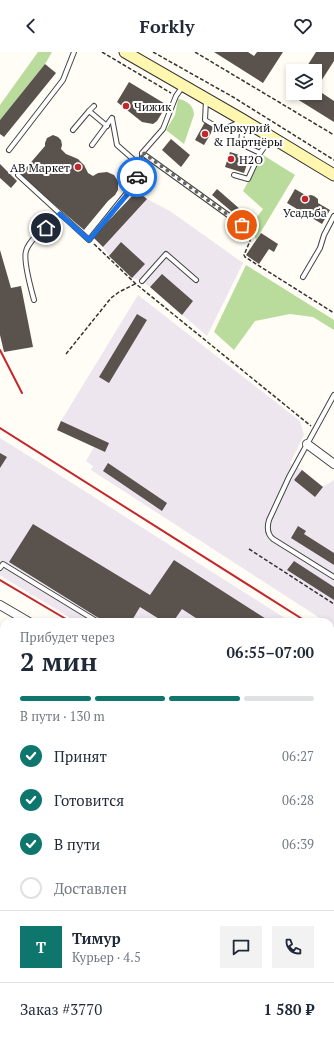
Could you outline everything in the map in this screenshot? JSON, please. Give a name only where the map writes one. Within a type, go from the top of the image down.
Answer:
[{"type":"main road","points":[[125,52],[243,120],[334,175]]},
{"type":"street","points":[[307,444],[334,464]]},
{"type":"street","points":[[0,605],[22,618]]},
{"type":"lane","points":[[9,150],[63,80],[74,52]]},
{"type":"lane","points":[[18,175],[89,240],[126,196],[142,167],[142,152],[163,129],[176,96],[183,86]]},
{"type":"lane","points":[[206,100],[205,120],[222,130],[243,120]]},
{"type":"lane","points":[[73,130],[94,106]]},
{"type":"lane","points":[[90,111],[107,126]]},
{"type":"lane","points":[[92,145],[112,118],[117,145],[142,167]]},
{"type":"lane","points":[[243,120],[241,144],[260,153]]},
{"type":"lane","points":[[234,175],[248,179],[260,153],[271,138]]},
{"type":"lane","points":[[142,152],[242,225]]},
{"type":"lane","points":[[34,300],[25,261],[26,252],[30,243],[60,214]]},
{"type":"lane","points":[[303,277],[320,248],[324,235],[334,216]]},
{"type":"lane","points":[[142,281],[166,254],[196,280]]},
{"type":"lane","points":[[334,395],[289,477],[269,520],[268,531],[273,539],[334,577]]},
{"type":"lane","points":[[0,568],[3,564],[91,618]]},
{"type":"path","points":[[102,52],[176,96]]},
{"type":"path","points":[[153,52],[233,97],[334,160]]},
{"type":"path","points":[[195,52],[334,135]]},
{"type":"path","points":[[242,225],[249,228],[250,241],[244,255],[245,258],[334,313]]},
{"type":"path","points":[[89,240],[136,284],[315,430]]},
{"type":"path","points":[[66,354],[109,300],[119,292],[142,281]]},
{"type":"path","points":[[249,549],[334,604]]},
{"type":"shaded area","points":[[137,191],[147,199],[170,211],[243,263],[207,336],[150,287],[142,281],[132,278],[109,256],[103,247],[93,237]]},
{"type":"shaded area","points":[[138,295],[300,421],[304,435],[290,463],[302,470],[323,487],[334,480],[334,618],[320,618],[91,470],[93,466],[86,461],[94,447],[57,430],[61,421]]},
{"type":"shaded area","points":[[0,438],[285,618],[70,618],[0,575]]},
{"type":"green space","points":[[38,52],[52,52],[45,64],[0,120],[0,105]]},
{"type":"green space","points":[[178,99],[189,104],[194,112],[184,144],[166,130],[175,115]]},
{"type":"green space","points":[[263,155],[295,175],[256,240],[251,225],[263,209],[243,191]]},
{"type":"green space","points":[[246,265],[334,320],[334,330],[313,317],[290,314],[255,321],[234,350],[214,332]]},
{"type":"building","points":[[214,52],[248,52],[254,56],[257,52],[283,52],[263,83]]},
{"type":"building","points":[[316,52],[334,52],[334,61],[322,80],[322,64],[308,64]]},
{"type":"building","points":[[45,64],[56,73],[4,137],[0,134],[0,120]]},
{"type":"building","points":[[129,82],[167,105],[157,121],[153,124],[142,122],[117,102]]},
{"type":"building","points":[[322,93],[334,101],[334,122],[299,100],[322,100]]},
{"type":"building","name":"Меркурий & Партнёры","points":[[205,122],[214,128],[204,145],[195,140]]},
{"type":"building","points":[[53,135],[61,140],[61,149],[66,154],[78,159],[84,165],[88,173],[93,176],[98,173],[107,172],[114,175],[118,181],[118,190],[115,195],[108,201],[84,230],[20,175],[45,146],[47,138]]},
{"type":"building","points":[[171,139],[190,155],[181,167],[162,150]]},
{"type":"building","points":[[230,152],[249,158],[244,173],[225,167]]},
{"type":"building","points":[[0,164],[17,181],[11,188],[0,178]]},
{"type":"building","points":[[217,189],[241,210],[237,216],[212,195]]},
{"type":"building","points":[[295,189],[307,196],[314,196],[318,199],[318,203],[330,210],[322,224],[287,203]]},
{"type":"building","points":[[137,191],[147,199],[103,247],[93,237]]},
{"type":"building","points":[[261,233],[278,244],[274,252],[269,249],[259,264],[246,255]]},
{"type":"building","points":[[121,242],[145,264],[132,278],[109,256]]},
{"type":"building","points":[[0,250],[11,288],[21,286],[33,347],[4,352],[0,335]]},
{"type":"building","points":[[162,274],[193,301],[182,315],[150,287]]},
{"type":"building","points":[[137,314],[147,320],[109,383],[99,377]]},
{"type":"building","points":[[61,421],[109,443],[105,452],[57,430]]},
{"type":"building","points":[[0,453],[7,457],[0,468]]},
{"type":"building","points":[[108,463],[167,503],[162,511],[103,471]]},
{"type":"building","points":[[302,470],[323,487],[315,497],[294,480]]},
{"type":"building","points":[[33,524],[150,595],[174,560],[265,618],[196,618],[182,609],[176,618],[158,618],[140,607],[133,618],[99,618],[9,562]]},
{"type":"building","points":[[298,526],[306,531],[304,534],[334,553],[334,565],[291,538]]},
{"type":"building","points":[[294,561],[334,587],[334,600],[287,570]]},
{"type":"railway","points":[[0,350],[22,393]]},
{"type":"railway","points":[[0,428],[301,618]]},
{"type":"railway","points":[[0,580],[64,618]]},
{"type":"way so far","points":[[137,177],[142,167],[142,152],[242,225]]},
{"type":"place","name":"Чижик","points":[[126,106]]},
{"type":"place","name":"Меркурий & Партнёры","points":[[205,134]]},
{"type":"place","name":"H2O","points":[[231,159]]},
{"type":"place","name":"АВ Маркет","points":[[78,167]]},
{"type":"place","name":"Усадьба","points":[[305,199]]},
{"type":"route","points":[[46,228],[60,214],[89,240],[126,196],[137,177]]}]
